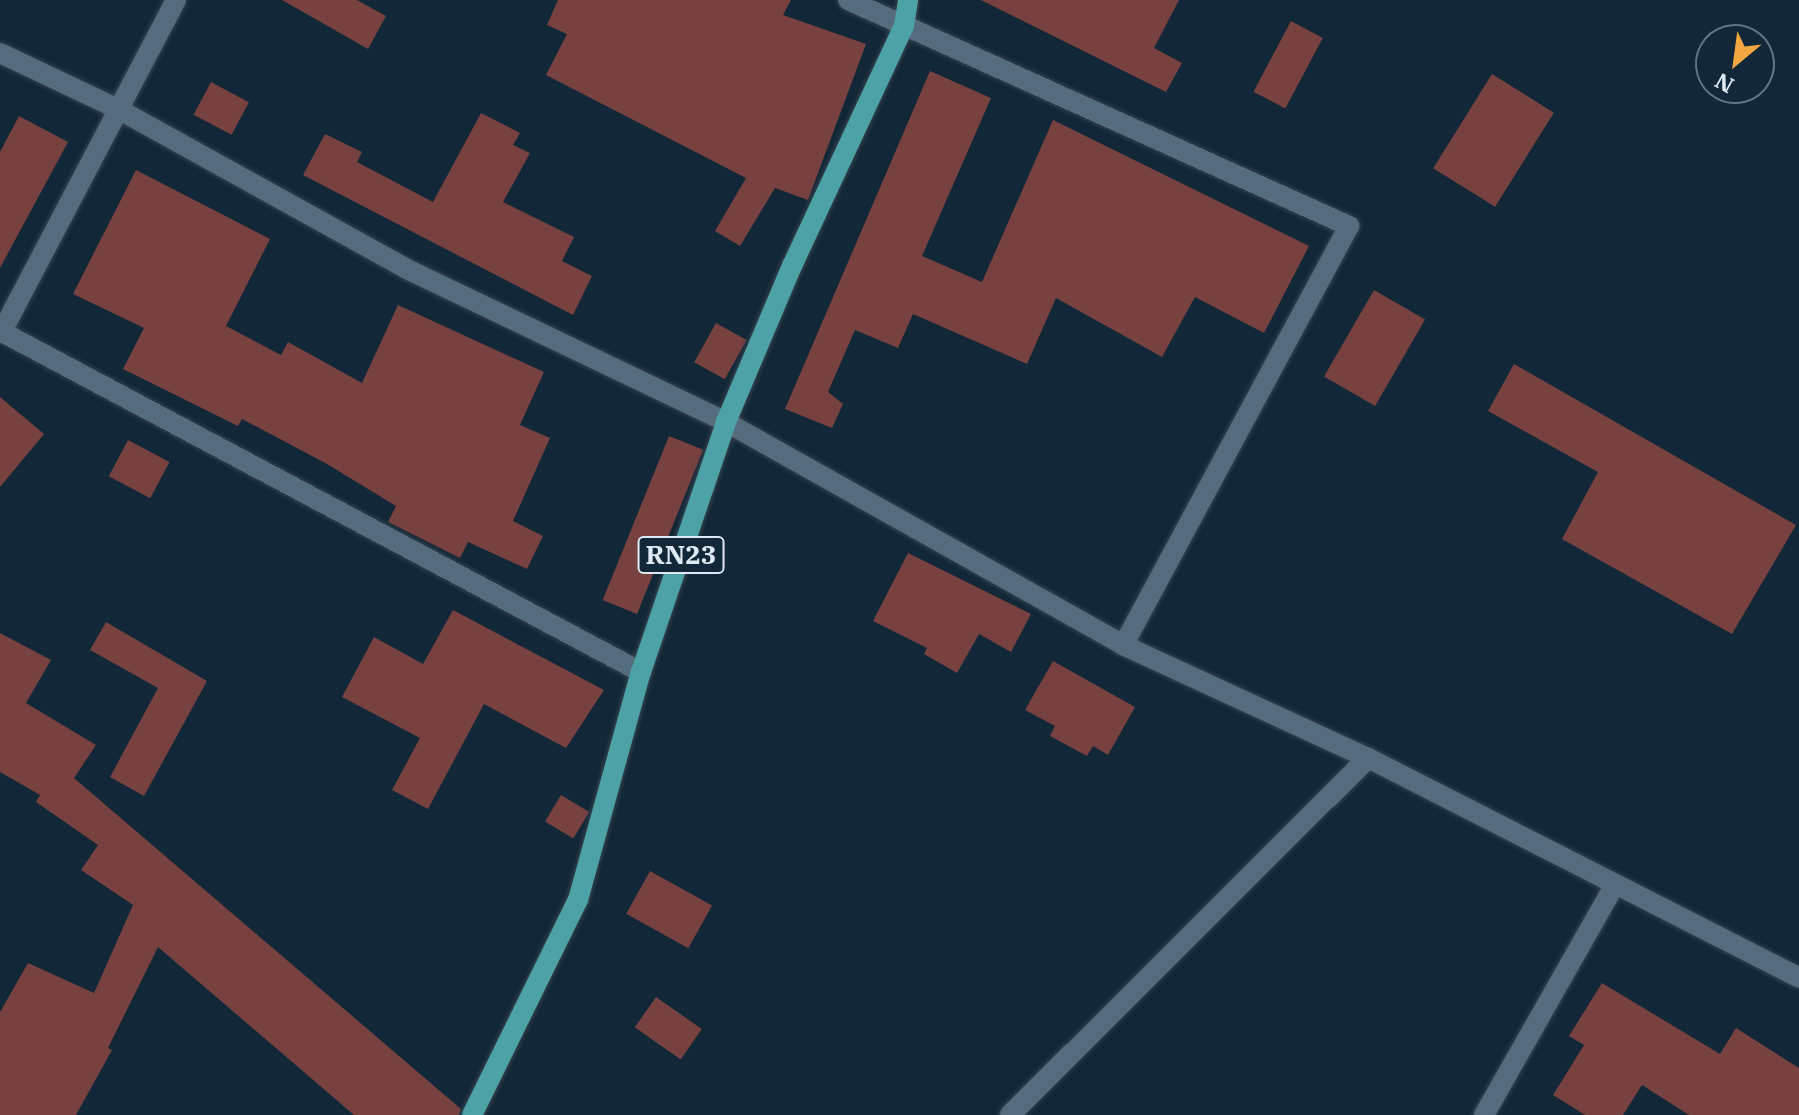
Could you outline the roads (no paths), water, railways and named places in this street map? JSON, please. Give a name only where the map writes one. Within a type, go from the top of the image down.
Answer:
[{"type":"main road","name":"RN23","points":[[472,1115],[578,900],[641,672],[726,422],[904,26],[908,0]]},
{"type":"street","points":[[176,0],[2,332],[641,672]]},
{"type":"street","points":[[848,0],[1349,226],[1123,645]]},
{"type":"street","points":[[0,53],[120,110],[407,269],[726,422],[1123,645],[1368,758],[1799,978]]},
{"type":"street","points":[[1010,1115],[1368,758]]},
{"type":"street","points":[[1484,1115],[1614,886]]}]
